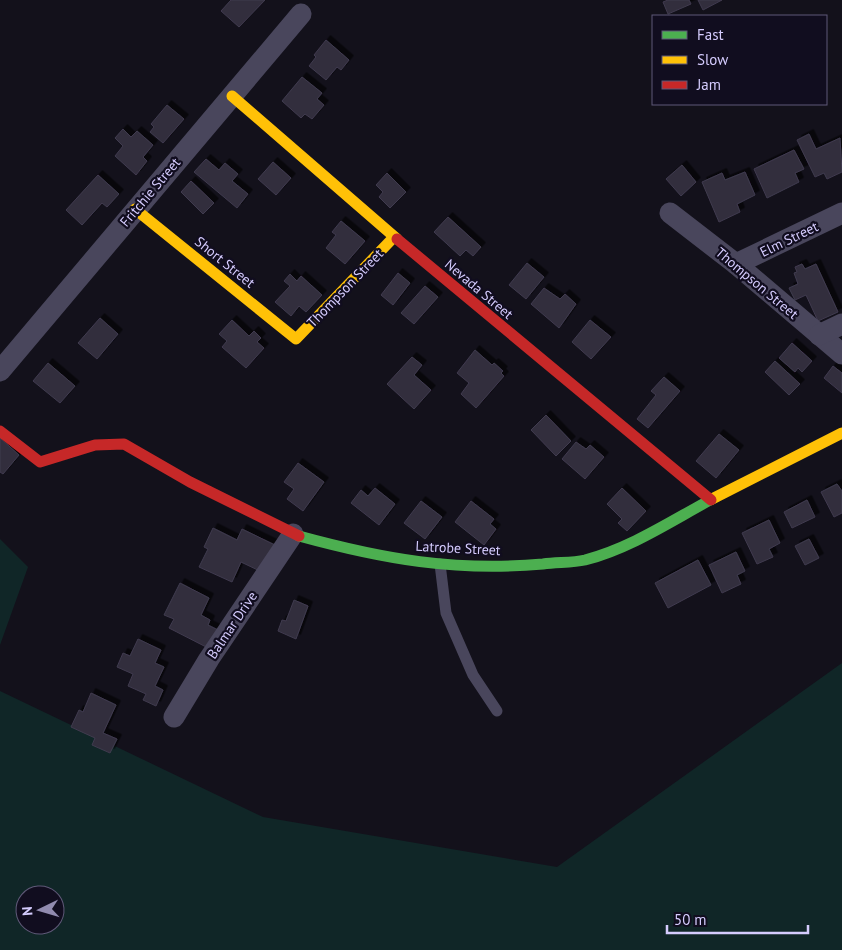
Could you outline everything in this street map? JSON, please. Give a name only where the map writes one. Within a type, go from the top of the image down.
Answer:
[{"type":"street","name":"Fritchie Street","points":[[0,371],[301,14]]},
{"type":"street","name":"Nevada Street","points":[[232,96],[394,237],[711,500]]},
{"type":"street","name":"Short Street","points":[[135,209],[296,339]]},
{"type":"street","name":"Thompson Street","points":[[670,212],[736,264],[842,354]]},
{"type":"street","name":"Elm Street","points":[[736,264],[842,213]]},
{"type":"street","name":"Thompson Street","points":[[296,339],[394,237]]},
{"type":"street","points":[[819,335],[842,324]]},
{"type":"street","name":"Latrobe Street","points":[[0,431],[40,462],[95,445],[124,444],[190,482],[293,534],[360,553],[440,564],[518,566],[584,560],[632,543],[842,433]]},
{"type":"street","name":"Balmar Drive","points":[[174,718],[208,659],[293,534]]},
{"type":"lane","points":[[440,564],[446,613],[473,674],[497,711]]},
{"type":"green space","points":[[0,539],[28,567],[0,645]]},
{"type":"green space","points":[[842,663],[842,950],[0,950],[0,691],[263,817],[557,867]]},
{"type":"building","points":[[231,0],[265,0],[239,27],[221,11]]},
{"type":"building","points":[[668,0],[689,0],[691,4],[668,14],[663,2]]},
{"type":"building","points":[[698,0],[722,0],[703,10]]},
{"type":"building","points":[[326,40],[349,60],[341,70],[337,67],[326,80],[309,66],[316,57],[314,55]]},
{"type":"building","points":[[302,77],[322,93],[317,99],[324,105],[312,119],[305,114],[301,118],[282,101]]},
{"type":"building","points":[[167,105],[184,119],[163,143],[150,132],[154,127],[151,124]]},
{"type":"building","points":[[123,129],[131,137],[137,131],[153,145],[143,157],[147,161],[136,175],[115,156],[123,146],[115,138]]},
{"type":"building","points":[[809,134],[816,149],[840,138],[842,172],[827,179],[824,173],[815,177],[797,140]]},
{"type":"building","points":[[794,150],[804,169],[795,173],[799,182],[767,198],[754,169]]},
{"type":"building","points":[[206,159],[219,170],[225,163],[238,174],[232,181],[248,194],[237,208],[194,172]]},
{"type":"building","points":[[273,162],[291,178],[276,195],[258,179]]},
{"type":"building","points":[[682,165],[696,182],[681,196],[666,179]]},
{"type":"building","points":[[745,172],[755,195],[737,204],[740,212],[719,222],[702,182],[722,173],[725,180]]},
{"type":"building","points":[[387,173],[406,192],[390,208],[379,197],[383,192],[376,185]]},
{"type":"building","points":[[98,175],[119,194],[107,207],[102,203],[82,225],[66,210]]},
{"type":"building","points":[[191,181],[214,203],[203,214],[181,192]]},
{"type":"building","points":[[448,217],[481,247],[473,256],[466,250],[460,256],[434,232]]},
{"type":"building","points":[[341,221],[365,241],[345,264],[326,248],[336,235],[332,232]]},
{"type":"building","points":[[527,263],[544,277],[526,299],[509,285]]},
{"type":"building","points":[[802,264],[805,269],[816,264],[838,312],[818,321],[806,295],[795,300],[789,288],[798,284],[794,273],[797,272],[795,267]]},
{"type":"building","points":[[398,273],[410,283],[393,305],[381,295]]},
{"type":"building","points":[[290,274],[297,281],[301,276],[322,295],[306,312],[299,306],[291,316],[275,302],[290,286],[284,281]]},
{"type":"building","points":[[425,286],[438,297],[414,324],[401,313]]},
{"type":"building","points":[[544,288],[560,299],[565,294],[576,304],[559,328],[531,304]]},
{"type":"building","points":[[100,318],[118,334],[97,359],[78,343]]},
{"type":"building","points":[[232,320],[249,336],[254,331],[261,338],[257,342],[264,348],[246,368],[222,347],[227,341],[219,334]]},
{"type":"building","points":[[590,320],[611,337],[591,359],[572,342]]},
{"type":"building","points":[[792,343],[812,361],[802,372],[798,368],[795,372],[779,358]]},
{"type":"building","points":[[475,350],[492,365],[494,363],[503,371],[501,373],[504,376],[476,408],[461,394],[469,383],[457,373]]},
{"type":"building","points":[[412,357],[422,365],[414,375],[431,390],[414,409],[387,384]]},
{"type":"building","points":[[775,361],[800,384],[789,395],[765,372]]},
{"type":"building","points":[[48,363],[75,386],[60,403],[33,381]]},
{"type":"building","points":[[833,366],[842,373],[842,393],[824,378]]},
{"type":"building","points":[[664,377],[680,391],[648,428],[637,419],[656,395],[651,391]]},
{"type":"building","points":[[546,415],[571,441],[556,456],[531,430]]},
{"type":"building","points":[[719,434],[739,450],[716,478],[696,461]]},
{"type":"building","points":[[0,438],[19,455],[3,474],[0,472]]},
{"type":"building","points":[[576,442],[586,449],[590,445],[604,457],[585,479],[562,459]]},
{"type":"building","points":[[298,463],[324,482],[303,511],[287,499],[294,489],[284,482]]},
{"type":"building","points":[[837,484],[842,491],[842,513],[834,517],[821,492]]},
{"type":"building","points":[[375,488],[395,504],[379,525],[351,503],[361,490],[368,496]]},
{"type":"building","points":[[622,488],[646,511],[627,531],[618,523],[622,519],[607,504]]},
{"type":"building","points":[[807,500],[815,517],[792,528],[784,512]]},
{"type":"building","points":[[421,501],[442,517],[425,539],[404,523]]},
{"type":"building","points":[[471,501],[494,519],[490,524],[496,529],[484,545],[455,522]]},
{"type":"building","points":[[769,520],[780,543],[769,549],[773,557],[757,564],[742,533]]},
{"type":"building","points":[[213,528],[237,540],[242,529],[277,546],[264,573],[241,562],[232,582],[199,567],[208,549],[204,547]]},
{"type":"building","points":[[809,539],[819,558],[805,565],[795,546]]},
{"type":"building","points":[[736,552],[745,571],[737,575],[741,584],[722,593],[709,565]]},
{"type":"building","points":[[698,560],[711,585],[668,608],[655,583]]},
{"type":"building","points":[[180,583],[209,598],[201,615],[210,620],[208,625],[222,632],[212,650],[169,628],[174,619],[164,615]]},
{"type":"building","points":[[294,600],[308,606],[296,639],[278,631],[282,620],[286,621]]},
{"type":"building","points":[[138,639],[161,650],[155,663],[164,667],[155,686],[163,690],[156,706],[143,700],[146,694],[128,686],[133,674],[117,667],[123,653],[130,656]]},
{"type":"building","points":[[91,693],[116,705],[103,733],[117,739],[110,753],[92,745],[95,738],[71,727],[79,710],[83,712]]},
{"type":"traffic: fast","points":[[299,536],[390,557],[450,565],[511,566],[575,562],[602,555],[635,541],[712,499]]},
{"type":"traffic: slow","points":[[232,96],[397,239]]},
{"type":"traffic: slow","points":[[135,209],[296,339],[394,237]]},
{"type":"traffic: slow","points":[[712,499],[842,433]]},
{"type":"traffic: jam","points":[[397,239],[711,500]]},
{"type":"traffic: jam","points":[[0,431],[40,462],[95,445],[124,444],[190,482],[299,536]]}]
